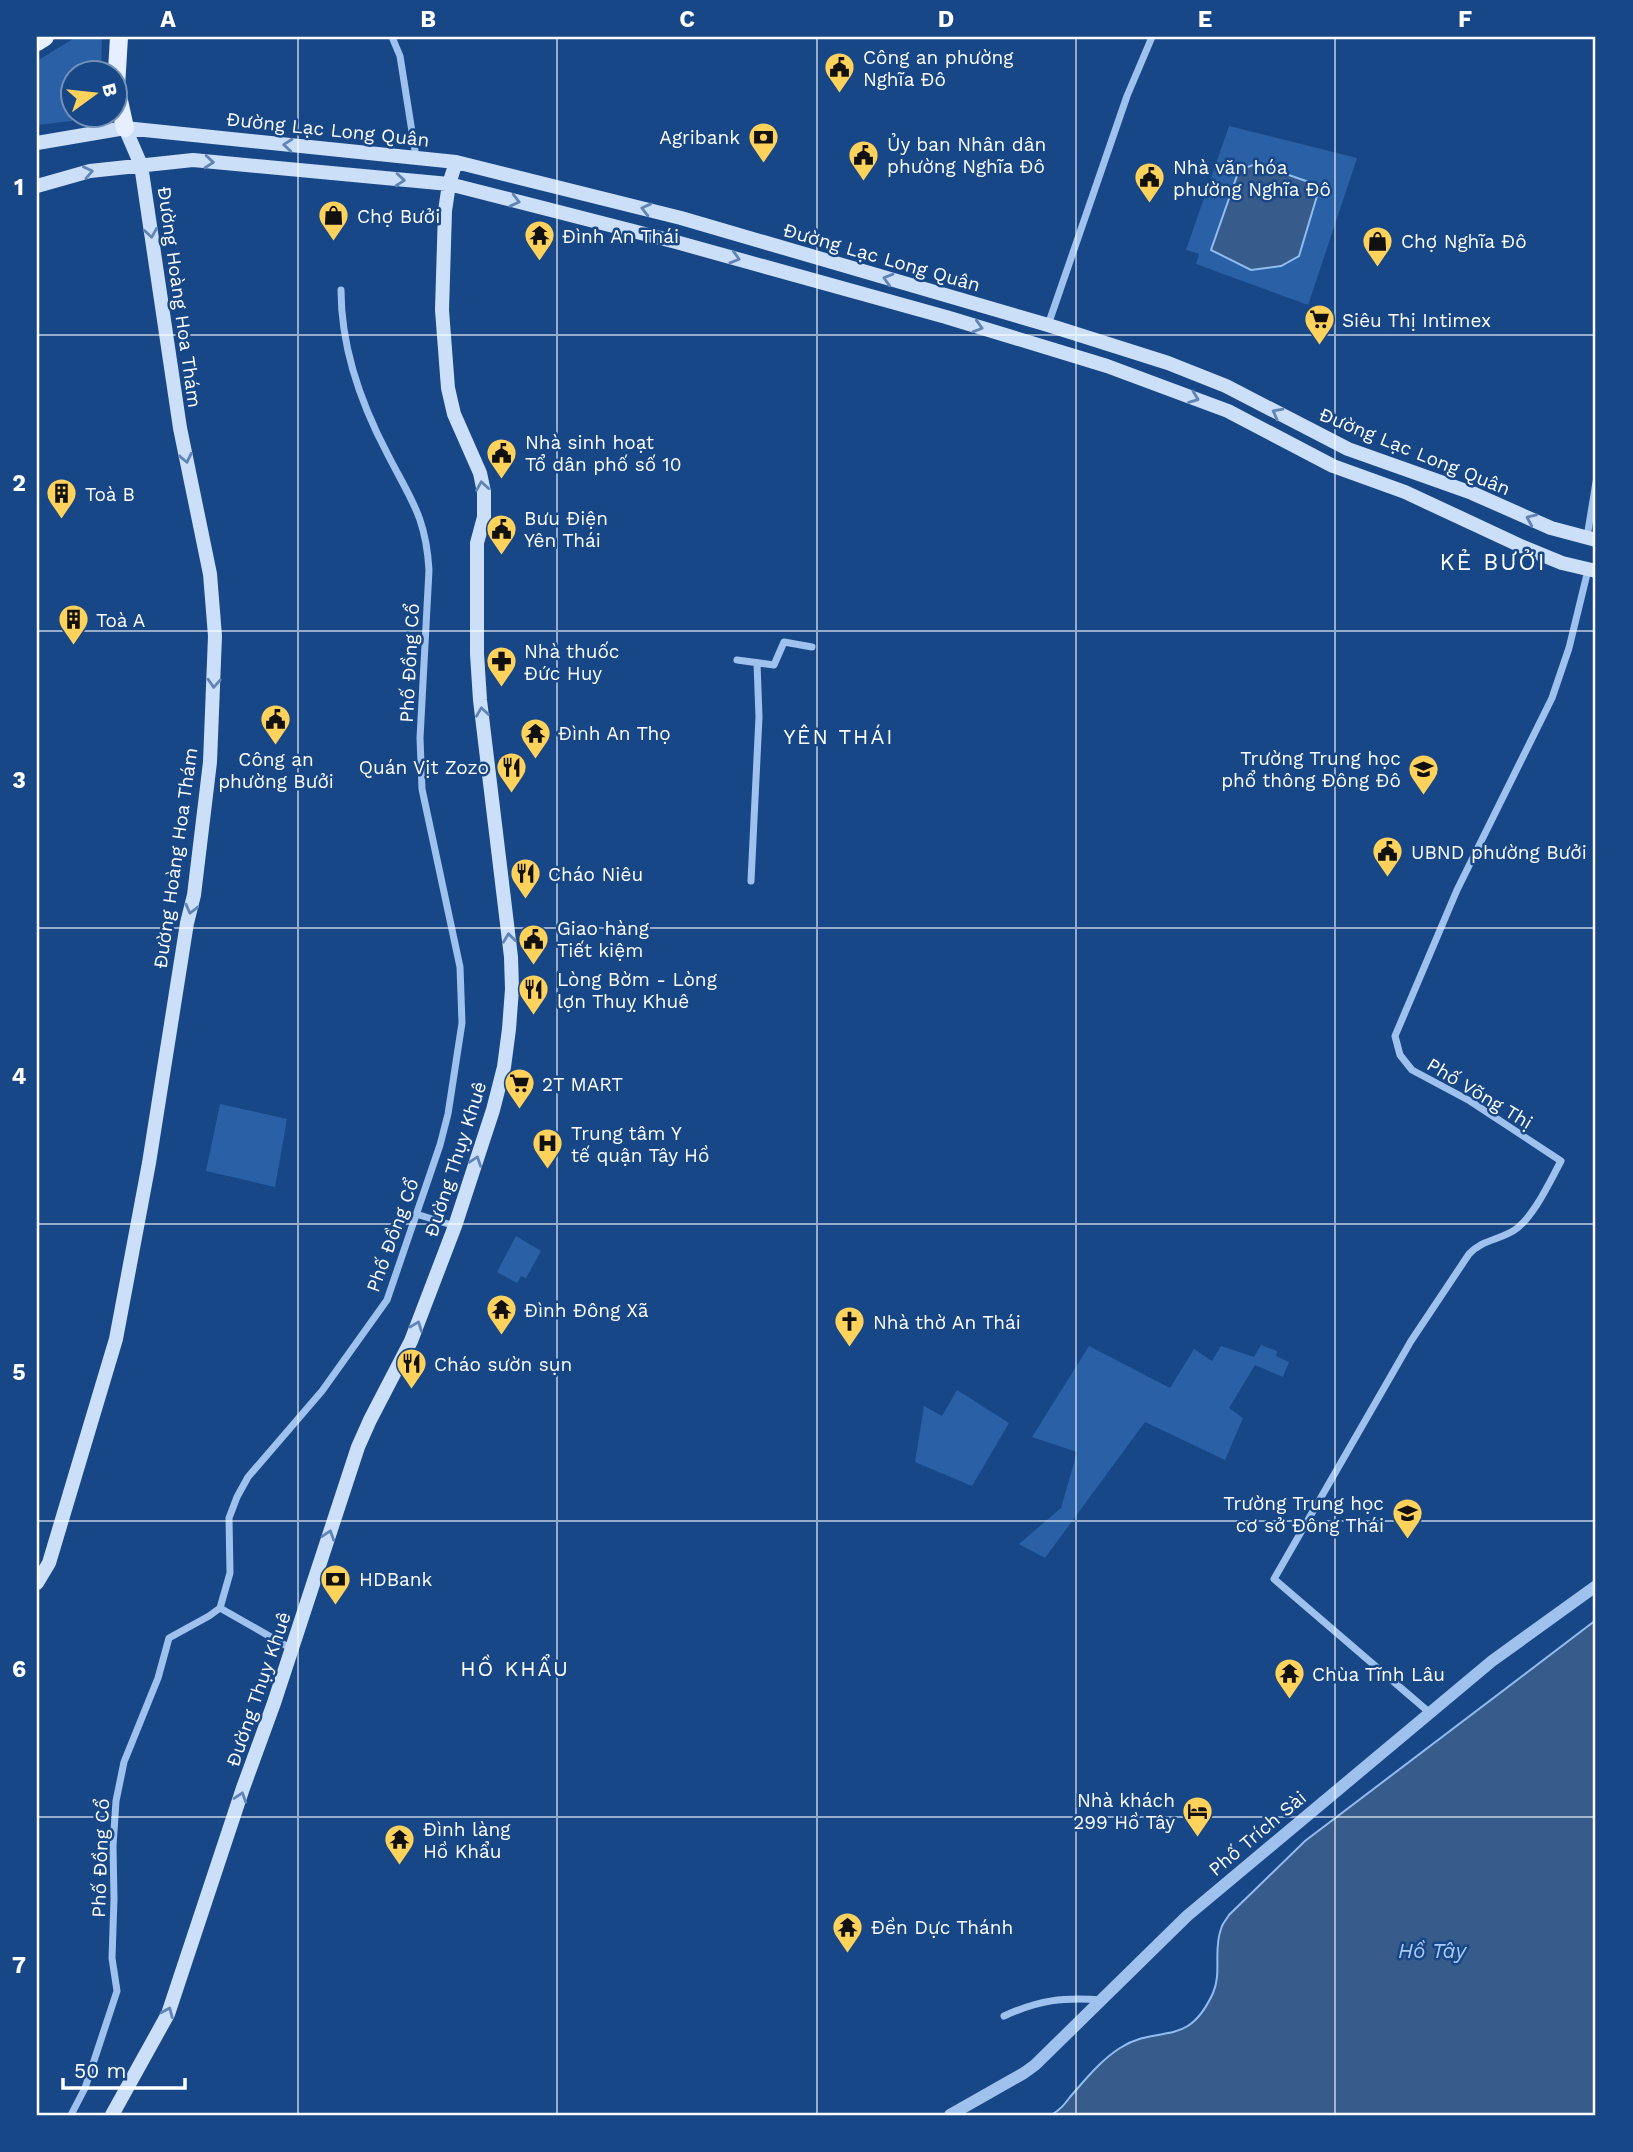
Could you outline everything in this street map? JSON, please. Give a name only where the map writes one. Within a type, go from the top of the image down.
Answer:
[{"type":"main road","points":[[37,42],[45,37]]},
{"type":"main road","points":[[118,60],[119,37]]},
{"type":"main road","name":"Đường Lạc Long Quân","points":[[130,129],[456,162],[681,218],[1048,325],[1168,363],[1226,386],[1348,449],[1472,493],[1551,528],[1592,539]]},
{"type":"main road","name":"Đường Lạc Long Quân","points":[[37,143],[113,130]]},
{"type":"main road","name":"Đường Hoàng Hoa Thám","points":[[37,1583],[116,1339],[194,895],[210,762],[215,645],[210,574],[180,428],[141,165],[126,130]]},
{"type":"main road","name":"Đường Lạc Long Quân","points":[[37,186],[90,171],[193,160],[449,184],[676,242],[946,317],[1107,366],[1228,411],[1333,466],[1405,492],[1562,563],[1592,571]]},
{"type":"main road","name":"Đường Thụy Khuê","points":[[112,2115],[168,2014],[358,1447],[411,1340],[455,1226],[493,1110],[504,1067],[512,989],[511,957],[480,700],[477,654],[477,543],[484,517],[484,492],[480,473],[454,414],[448,388],[442,310],[444,219],[449,184],[456,162]]},
{"type":"main road","points":[[946,317],[952,297]]},
{"type":"main road","points":[[1107,366],[1114,345]]},
{"type":"main road","points":[[1307,453],[1316,434]]},
{"type":"street","points":[[392,37],[400,56],[416,158]]},
{"type":"street","points":[[1048,325],[1127,96],[1152,37]]},
{"type":"street","name":"Phố Đồng Cổ","points":[[71,2115],[85,2088],[117,1991],[112,1958],[113,1846],[116,1801],[124,1762],[158,1678],[169,1638],[220,1608],[230,1573],[229,1518],[248,1477],[322,1391],[387,1300],[448,1114],[462,1023],[460,967],[422,789],[420,738],[428,544],[420,515],[387,454],[348,357],[341,290]]},
{"type":"street","points":[[1592,539],[1596,482]]},
{"type":"street","name":"Phố Võng Thị","points":[[1430,1713],[1273,1579],[1411,1341],[1469,1254],[1476,1246],[1513,1231],[1522,1224],[1561,1161],[1470,1101],[1412,1070],[1400,1055],[1395,1036],[1462,880],[1560,677],[1592,571]]},
{"type":"street","points":[[737,660],[774,665],[784,642],[812,647]]},
{"type":"street","points":[[751,881],[759,717],[757,663]]},
{"type":"street","points":[[416,1214],[455,1226]]},
{"type":"street","name":"Phố Trích Sài","points":[[950,2115],[1024,2073],[1186,1916],[1492,1661],[1596,1586]]},
{"type":"street","points":[[220,1608],[292,1649]]},
{"type":"street","points":[[1004,2016],[1046,2000],[1102,2000]]},
{"type":"shaded area","points":[[76,37],[102,37],[101,60],[60,60],[60,122],[37,125],[37,61]]},
{"type":"shaded area","points":[[1229,126],[1357,158],[1308,305],[1196,264],[1199,254],[1186,250]]},
{"type":"shaded area","points":[[220,1104],[287,1119],[275,1187],[206,1171]]},
{"type":"shaded area","points":[[516,1236],[541,1251],[526,1278],[521,1276],[517,1283],[497,1272]]},
{"type":"shaded area","points":[[1261,1345],[1277,1351],[1276,1356],[1289,1362],[1283,1377],[1255,1365],[1229,1408],[1243,1418],[1225,1460],[1145,1422],[1045,1558],[1019,1544],[1061,1508],[1077,1452],[1032,1437],[1089,1346],[1170,1388],[1194,1349],[1212,1361],[1221,1346],[1254,1357]]},
{"type":"shaded area","points":[[957,1390],[1009,1423],[972,1486],[915,1462],[924,1406],[942,1416]]},
{"type":"water","points":[[1253,165],[1320,186],[1299,256],[1281,266],[1251,270],[1211,250],[1239,170]]},
{"type":"water","name":"Hồ Tây","points":[[1596,1620],[1596,2115],[1051,2115],[1062,2107],[1100,2064],[1120,2048],[1147,2037],[1182,2029],[1193,2022],[1203,2011],[1216,1985],[1218,1945],[1223,1924],[1305,1841]]},
{"type":"place","name":"Công an phường Nghĩa Đô","points":[[840,95]]},
{"type":"place","name":"Agribank","points":[[763,164]]},
{"type":"place","name":"Ủy ban Nhân dân phường Nghĩa Đô","points":[[864,182]]},
{"type":"place","name":"Nhà văn hóa phường Nghĩa Đô","points":[[1150,205]]},
{"type":"place","name":"Chợ Bưởi","points":[[334,243]]},
{"type":"place","name":"Đình An Thái","points":[[539,263]]},
{"type":"place","name":"Chợ Nghĩa Đô","points":[[1378,268]]},
{"type":"place","name":"Siêu Thị Intimex","points":[[1319,347]]},
{"type":"place","name":"Nhà sinh hoạt Tổ dân phố số 10","points":[[502,480]]},
{"type":"place","name":"Toà B","points":[[62,521]]},
{"type":"place","name":"Bưu Điện Yên Thái","points":[[501,556]]},
{"type":"place","name":"Toà A","points":[[73,647]]},
{"type":"place","name":"Nhà thuốc Đức Huy","points":[[501,689]]},
{"type":"place","name":"Công an phường Bưởi","points":[[276,747]]},
{"type":"place","name":"Đình An Thọ","points":[[535,760]]},
{"type":"place","name":"Quán Vịt Zozo","points":[[512,794]]},
{"type":"place","name":"Trường Trung học phổ thông Đông Đô","points":[[1424,796]]},
{"type":"place","name":"UBND phường Bưởi","points":[[1388,879]]},
{"type":"place","name":"Cháo Niêu","points":[[525,901]]},
{"type":"place","name":"Giao hàng Tiết kiệm","points":[[534,966]]},
{"type":"place","name":"Lòng Bờm - Lòng lợn Thuỵ Khuê","points":[[534,1017]]},
{"type":"place","name":"2T MART","points":[[519,1111]]},
{"type":"place","name":"Trung tâm Y tế quận Tây Hồ","points":[[548,1171]]},
{"type":"place","name":"Đình Đông Xã","points":[[501,1337]]},
{"type":"place","name":"Nhà thờ An Thái","points":[[850,1349]]},
{"type":"place","name":"Cháo sườn sụn","points":[[411,1391]]},
{"type":"place","name":"Trường Trung học cơ sở Đông Thái","points":[[1407,1541]]},
{"type":"place","name":"HDBank","points":[[336,1606]]},
{"type":"place","name":"Chùa Tĩnh Lâu","points":[[1289,1701]]},
{"type":"place","name":"Nhà khách 299 Hồ Tây","points":[[1198,1838]]},
{"type":"place","name":"Đình làng Hồ Khẩu","points":[[400,1867]]},
{"type":"place","name":"Đền Dực Thánh","points":[[848,1954]]},
{"type":"district","name":"KẺ BƯỞI","points":[[1493,562]]},
{"type":"district","name":"YÊN THÁI","points":[[839,737]]},
{"type":"district","name":"HỒ KHẨU","points":[[515,1669]]}]
